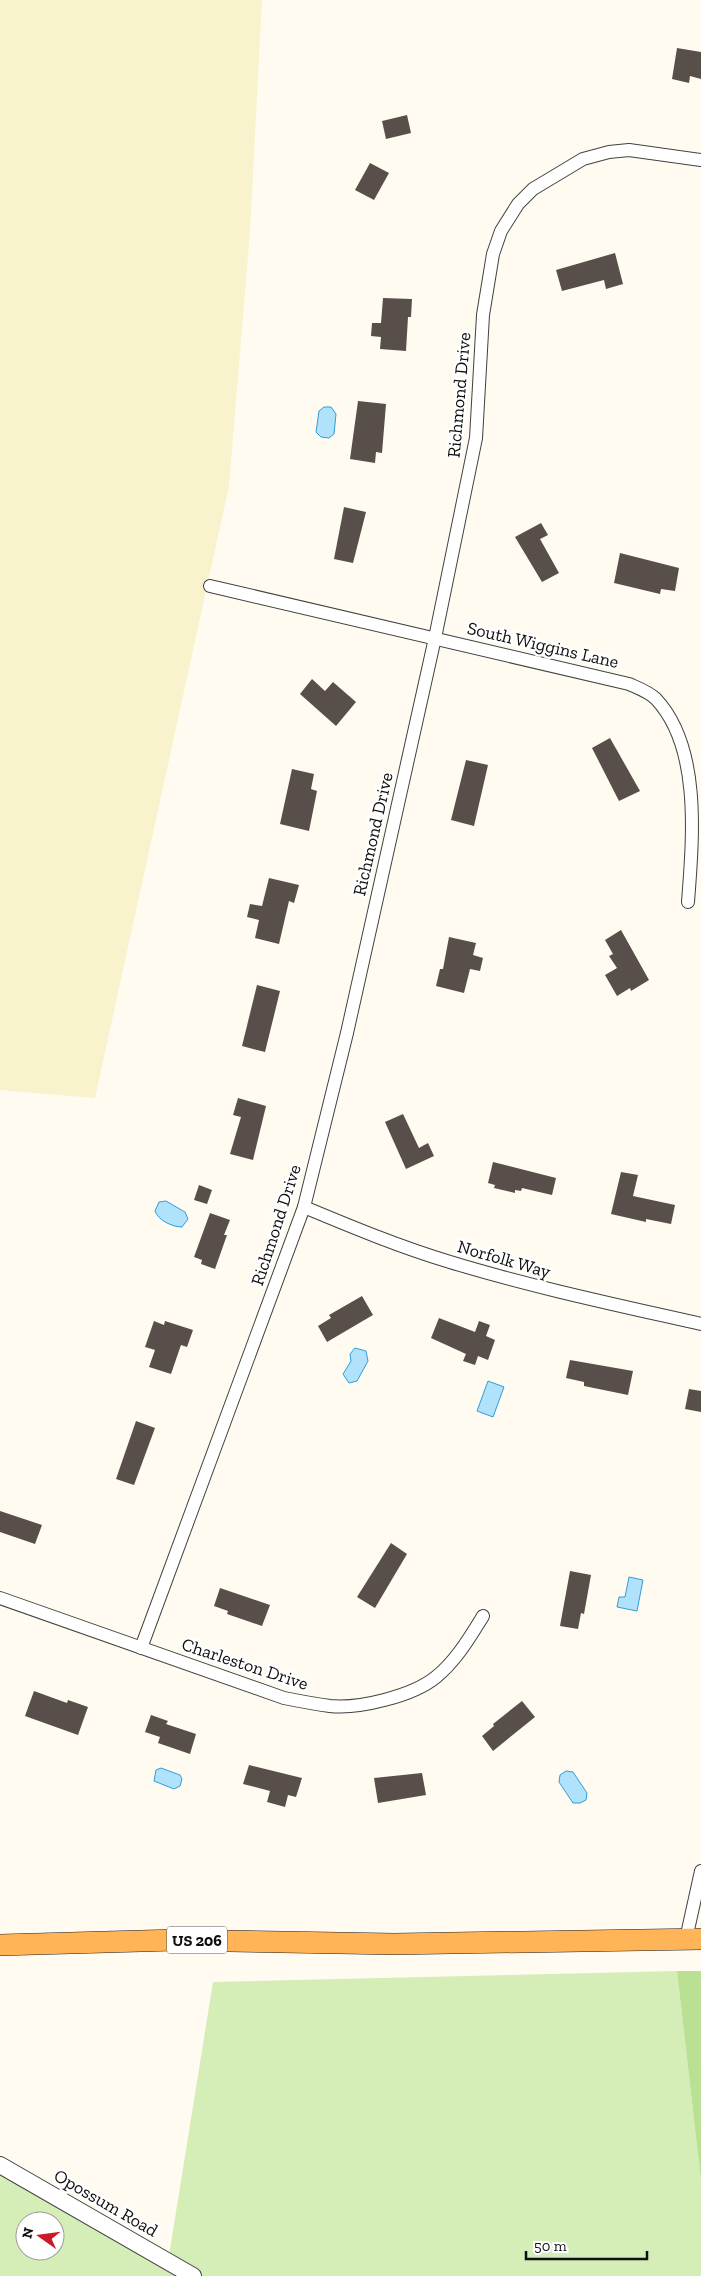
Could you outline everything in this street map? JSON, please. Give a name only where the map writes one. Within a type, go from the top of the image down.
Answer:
[{"type":"highway","name":"US 206","points":[[0,1945],[176,1940],[394,1944],[693,1939]]},
{"type":"street","name":"Richmond Drive","points":[[141,1648],[304,1207],[347,1032],[435,638],[476,438],[483,315],[493,254],[501,231],[518,204],[533,189],[583,159],[608,152],[629,150],[701,160]]},
{"type":"street","name":"South Wiggins Lane","points":[[210,586],[629,684],[655,698],[673,716],[693,761],[695,797],[688,902]]},
{"type":"street","name":"Norfolk Way","points":[[304,1207],[386,1240],[448,1262],[556,1292],[701,1324]]},
{"type":"street","name":"Charleston Drive","points":[[0,1598],[284,1698],[332,1706],[375,1703],[414,1690],[436,1677],[464,1647],[483,1616]]},
{"type":"street","points":[[693,1939],[701,1871]]},
{"type":"street","name":"Opossum Road","points":[[0,2165],[193,2276]]},
{"type":"shaded area","points":[[0,0],[262,0],[250,232],[229,486],[95,1098],[0,1090]]},
{"type":"green space","points":[[677,1971],[701,2181],[701,2276],[0,2276],[0,2175],[65,2211],[15,2211],[15,2261],[65,2261],[65,2211],[167,2268],[213,1982]]},
{"type":"green space","points":[[677,1971],[701,1971],[701,2181]]},
{"type":"water","points":[[324,407],[331,407],[336,414],[334,434],[329,438],[321,437],[316,432],[319,411]]},
{"type":"water","points":[[166,1201],[185,1212],[188,1219],[182,1227],[166,1222],[155,1211],[159,1202]]},
{"type":"water","points":[[355,1348],[366,1351],[368,1361],[357,1381],[349,1383],[343,1374],[351,1361],[350,1354]]},
{"type":"water","points":[[488,1381],[504,1387],[493,1417],[477,1411]]},
{"type":"water","points":[[629,1577],[643,1580],[637,1611],[617,1607],[619,1597],[625,1597]]},
{"type":"water","points":[[161,1768],[180,1775],[182,1779],[180,1786],[174,1789],[154,1781],[156,1770]]},
{"type":"water","points":[[566,1771],[573,1772],[587,1793],[586,1800],[580,1803],[573,1803],[559,1782],[560,1775]]},
{"type":"building","points":[[677,48],[701,52],[701,79],[690,76],[689,83],[672,79]]},
{"type":"building","points":[[407,115],[411,133],[386,139],[382,121]]},
{"type":"building","points":[[370,163],[389,173],[374,200],[355,190]]},
{"type":"building","points":[[615,253],[623,284],[606,289],[604,280],[562,291],[556,270]]},
{"type":"building","points":[[383,298],[412,299],[411,317],[408,317],[406,351],[380,349],[381,337],[371,336],[372,323],[381,323]]},
{"type":"building","points":[[358,401],[386,404],[382,453],[376,452],[375,463],[350,459]]},
{"type":"building","points":[[344,507],[366,512],[353,563],[334,559]]},
{"type":"building","points":[[541,523],[548,535],[540,539],[559,573],[542,582],[515,537]]},
{"type":"building","points":[[620,553],[679,568],[675,591],[661,589],[660,594],[614,583]]},
{"type":"building","points":[[312,679],[325,691],[333,682],[356,702],[336,726],[300,694]]},
{"type":"building","points":[[610,738],[640,791],[619,801],[592,748]]},
{"type":"building","points":[[466,760],[488,765],[474,826],[451,820]]},
{"type":"building","points":[[292,769],[314,774],[311,789],[317,791],[309,831],[280,824]]},
{"type":"building","points":[[269,878],[299,885],[294,903],[289,901],[279,944],[255,938],[259,920],[247,917],[250,904],[262,906]]},
{"type":"building","points":[[621,930],[649,980],[631,991],[630,988],[617,996],[605,975],[617,968],[609,956],[613,954],[605,940]]},
{"type":"building","points":[[449,937],[476,943],[473,955],[483,958],[480,971],[470,969],[464,993],[436,986],[440,969],[443,969]]},
{"type":"building","points":[[257,985],[280,991],[265,1052],[242,1046]]},
{"type":"building","points":[[238,1098],[266,1106],[253,1160],[230,1154],[241,1117],[233,1115]]},
{"type":"building","points":[[403,1114],[419,1148],[428,1143],[434,1156],[406,1169],[385,1122]]},
{"type":"building","points":[[493,1162],[556,1178],[552,1195],[522,1188],[521,1191],[515,1190],[515,1193],[494,1188],[495,1185],[488,1183]]},
{"type":"building","points":[[621,1172],[638,1175],[633,1196],[675,1205],[671,1224],[646,1219],[646,1222],[611,1214]]},
{"type":"building","points":[[199,1185],[212,1190],[207,1204],[194,1200]]},
{"type":"building","points":[[210,1213],[230,1220],[224,1235],[227,1235],[215,1269],[201,1264],[202,1260],[194,1257]]},
{"type":"building","points":[[362,1296],[373,1315],[327,1342],[318,1326],[331,1318],[329,1315]]},
{"type":"building","points":[[439,1318],[475,1332],[479,1321],[490,1325],[486,1336],[495,1340],[488,1360],[478,1356],[475,1365],[463,1361],[466,1354],[431,1338]]},
{"type":"building","points":[[154,1321],[164,1325],[165,1321],[193,1330],[187,1347],[181,1345],[171,1374],[149,1367],[155,1350],[145,1347]]},
{"type":"building","points":[[570,1360],[633,1371],[628,1395],[584,1386],[584,1382],[566,1378]]},
{"type":"building","points":[[689,1389],[701,1391],[701,1412],[685,1409]]},
{"type":"building","points":[[136,1421],[155,1428],[134,1485],[116,1479]]},
{"type":"building","points":[[0,1511],[42,1525],[35,1544],[0,1532]]},
{"type":"building","points":[[391,1543],[407,1554],[375,1608],[357,1597]]},
{"type":"building","points":[[570,1571],[591,1575],[584,1614],[581,1613],[578,1629],[560,1626]]},
{"type":"building","points":[[220,1588],[270,1605],[262,1626],[227,1614],[228,1611],[214,1606]]},
{"type":"building","points":[[34,1691],[67,1703],[68,1700],[88,1707],[78,1735],[25,1716]]},
{"type":"building","points":[[522,1701],[535,1717],[493,1751],[482,1736],[494,1726],[493,1724]]},
{"type":"building","points":[[151,1715],[168,1721],[166,1724],[196,1734],[190,1754],[158,1743],[160,1737],[145,1732]]},
{"type":"building","points":[[249,1765],[302,1778],[296,1797],[288,1795],[285,1807],[267,1802],[270,1791],[243,1784]]},
{"type":"building","points":[[422,1773],[426,1795],[378,1803],[374,1778]]}]
